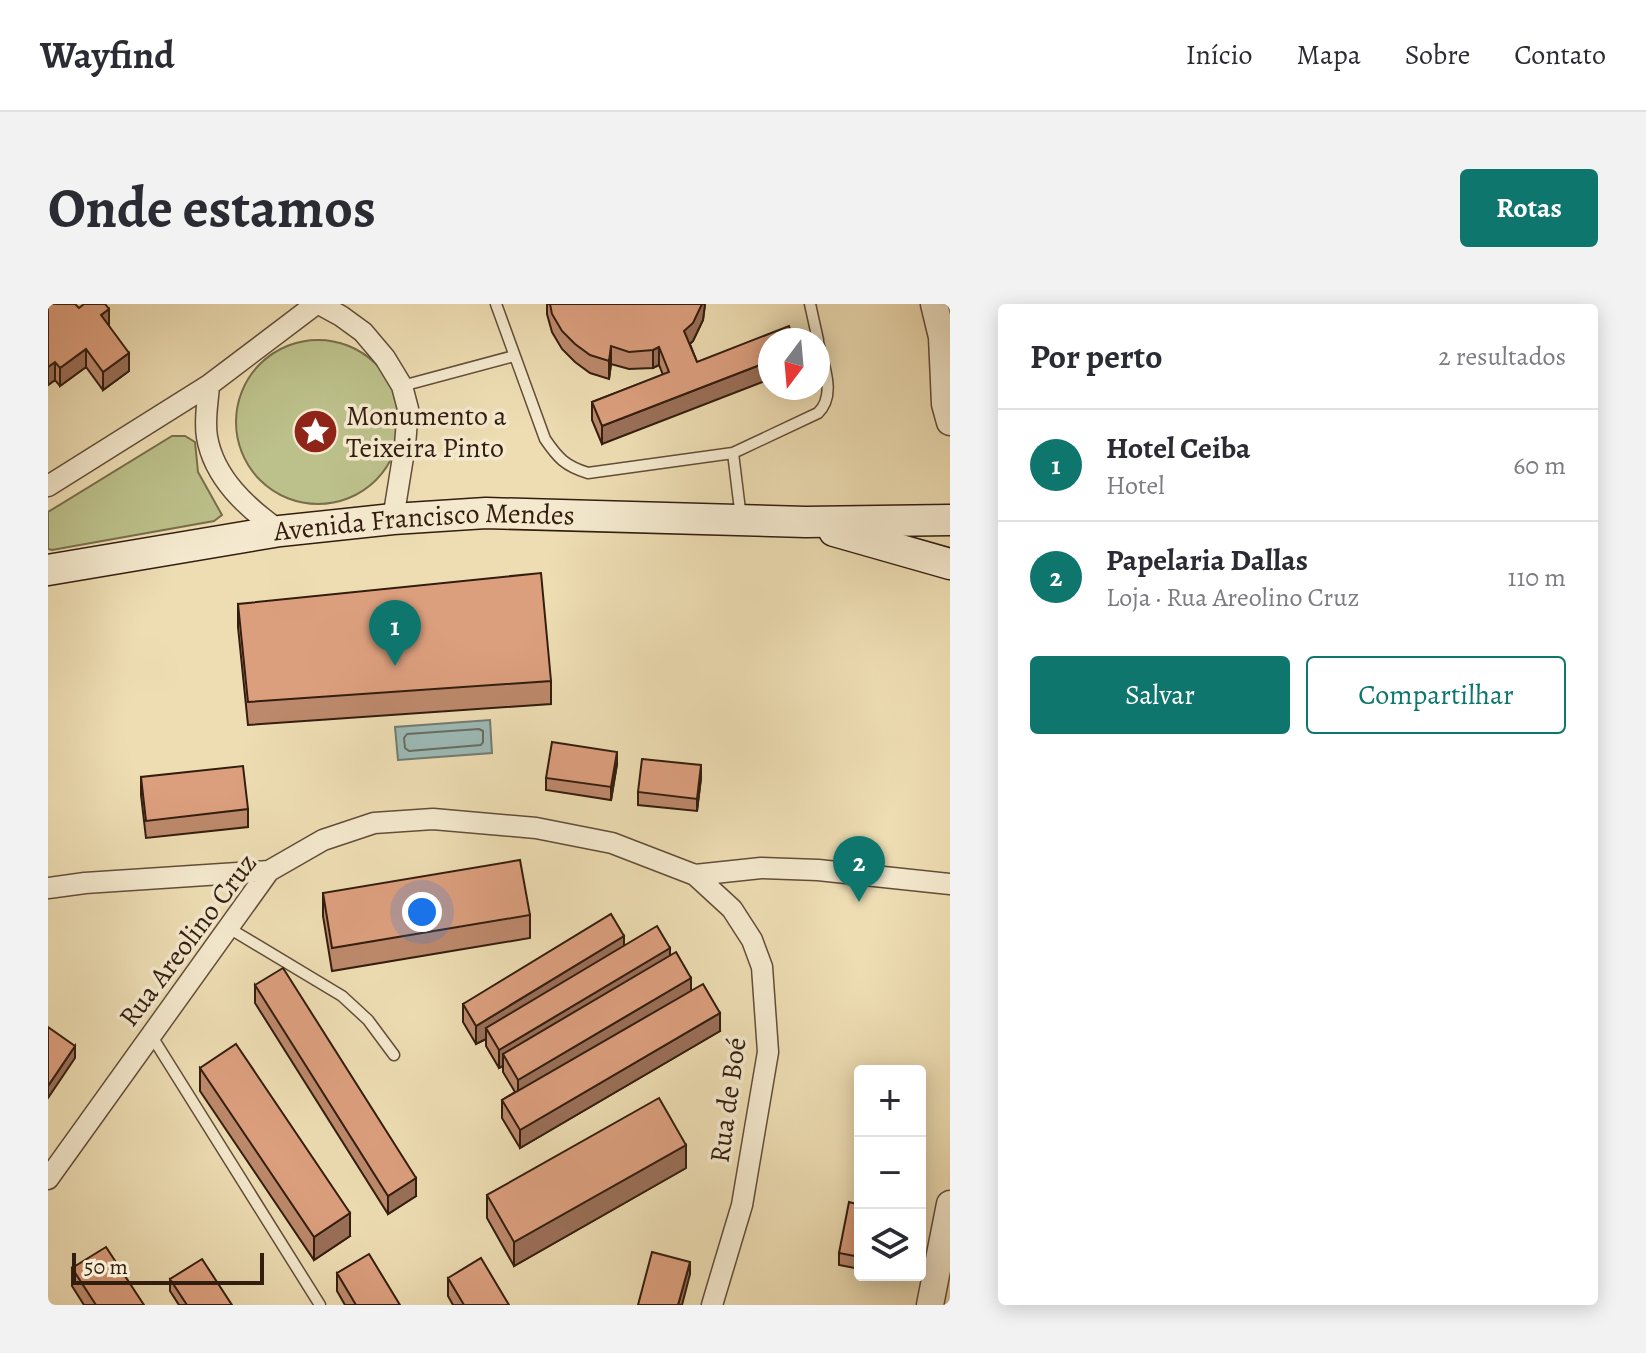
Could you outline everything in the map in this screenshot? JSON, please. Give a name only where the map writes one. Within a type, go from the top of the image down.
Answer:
[{"type":"main road","name":"Avenida Francisco Mendes","points":[[48,570],[280,531],[486,513],[806,522]]},
{"type":"main road","points":[[806,522],[950,520]]},
{"type":"main road","points":[[806,522],[950,564]]},
{"type":"street","points":[[48,486],[209,385],[318,304],[363,332],[385,358],[402,386],[408,409],[403,466],[393,519]]},
{"type":"street","points":[[934,304],[946,345],[945,404],[950,422]]},
{"type":"street","points":[[209,385],[207,436],[219,469],[252,511],[280,531]]},
{"type":"street","name":"Rua Areolino Cruz","points":[[48,1179],[269,871],[323,840],[374,823],[433,819],[536,828],[612,843],[695,875],[761,868],[831,871],[950,884]]},
{"type":"street","points":[[48,888],[269,871]]},
{"type":"street","name":"Rua de Boé","points":[[695,875],[732,909],[752,940],[762,967],[768,1052],[742,1205],[712,1305]]},
{"type":"street","points":[[930,1305],[947,1238],[950,1204]]},
{"type":"lane","points":[[496,304],[545,439],[556,455],[570,467],[588,473],[733,453],[818,413],[827,400]]},
{"type":"lane","points":[[810,304],[815,328]]},
{"type":"lane","points":[[402,386],[514,356]]},
{"type":"lane","points":[[733,453],[742,521]]},
{"type":"lane","points":[[227,927],[342,996],[368,1020],[394,1055]]},
{"type":"lane","points":[[151,1035],[320,1305]]},
{"type":"green space","points":[[318,340],[350,346],[376,364],[394,390],[400,422],[394,454],[376,480],[350,498],[318,504],[286,498],[260,480],[242,454],[236,422],[242,390],[260,364],[286,346]]},
{"type":"green space","points":[[172,436],[185,436],[195,442],[198,472],[222,515],[214,521],[48,549],[48,512]]},
{"type":"water","points":[[490,720],[492,753],[398,760],[395,727]]},
{"type":"building","points":[[48,304],[75,304],[79,308],[84,304],[105,304],[109,309],[101,315],[129,353],[103,372],[86,349],[60,368],[55,362],[48,367]]},
{"type":"building","points":[[550,304],[702,304],[693,323],[684,331],[697,362],[758,338],[758,366],[602,426],[592,402],[669,372],[659,347],[629,352],[611,346],[609,361],[590,355],[575,344],[562,331]]},
{"type":"building","points":[[541,573],[551,681],[248,702],[238,604]]},
{"type":"building","points":[[552,742],[617,752],[611,787],[546,778]]},
{"type":"building","points":[[642,759],[701,765],[697,799],[638,792]]},
{"type":"building","points":[[243,766],[248,809],[146,821],[141,777]]},
{"type":"building","points":[[520,860],[530,915],[332,948],[323,893]]},
{"type":"building","points":[[611,914],[624,936],[476,1026],[463,1004]]},
{"type":"building","points":[[657,926],[670,948],[499,1050],[486,1028]]},
{"type":"building","points":[[676,952],[691,978],[518,1080],[503,1054]]},
{"type":"building","points":[[283,968],[416,1178],[388,1196],[255,985]]},
{"type":"building","points":[[703,984],[720,1013],[520,1130],[502,1100]]},
{"type":"building","points":[[48,1027],[75,1046],[48,1086]]},
{"type":"building","points":[[236,1044],[350,1213],[314,1237],[200,1068]]},
{"type":"building","points":[[659,1098],[686,1145],[514,1242],[487,1195]]},
{"type":"building","points":[[849,1202],[854,1203],[854,1256],[839,1253]]},
{"type":"building","points":[[106,1247],[144,1305],[96,1305],[72,1268]]},
{"type":"building","points":[[652,1252],[690,1262],[678,1305],[638,1305]]},
{"type":"building","points":[[369,1254],[400,1305],[356,1305],[337,1273]]},
{"type":"building","points":[[481,1258],[509,1305],[464,1305],[448,1278]]},
{"type":"building","points":[[202,1259],[232,1305],[187,1305],[170,1279]]},
{"type":"place","name":"Monumento a Teixeira Pinto","points":[[315,432]]},
{"type":"place","name":"Hotel Ceiba","points":[[395,666]]},
{"type":"place","name":"Papelaria Dallas","points":[[859,902]]}]
